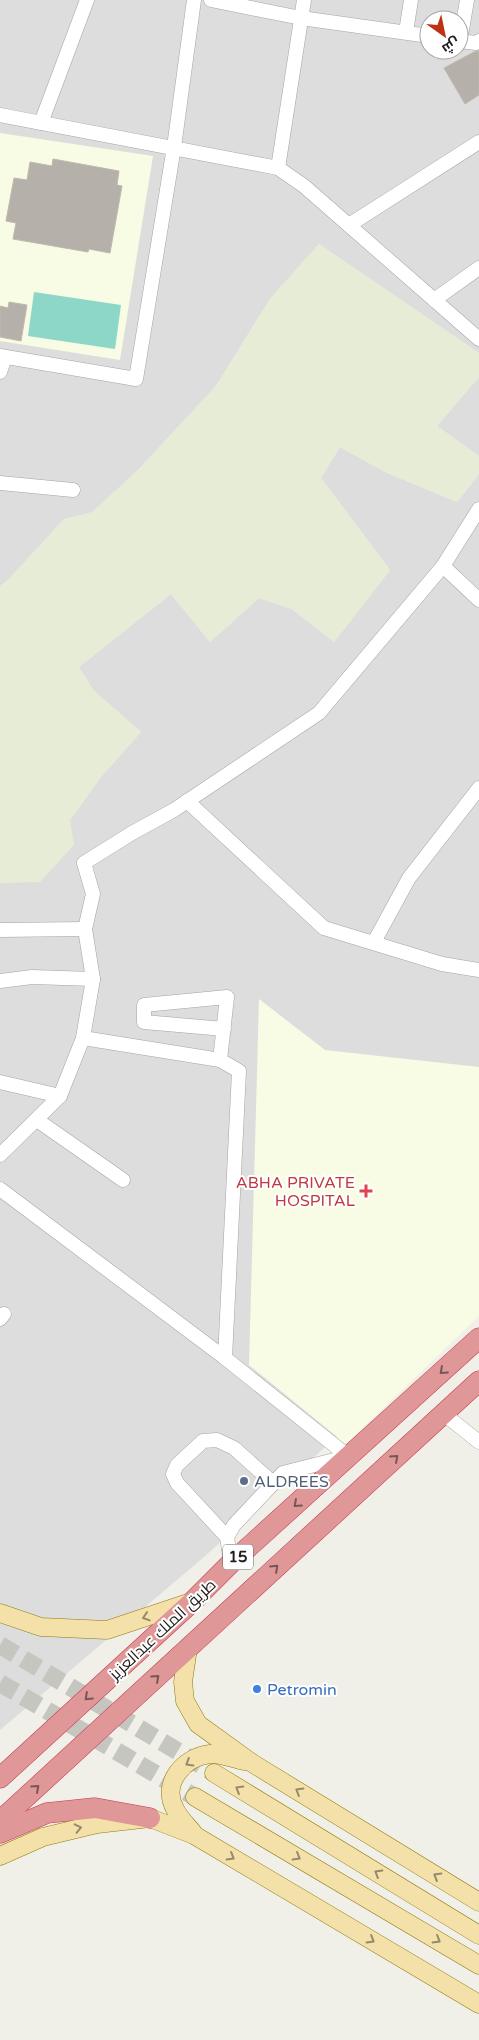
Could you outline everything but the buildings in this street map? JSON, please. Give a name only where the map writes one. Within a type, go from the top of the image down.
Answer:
[{"type":"highway","name":"طريق الملك عبدالعزيز","points":[[0,1778],[192,1602],[231,1563],[479,1338]]},
{"type":"highway","name":"طريق الملك عبدالعزيز","points":[[0,1820],[479,1381]]},
{"type":"highway","points":[[0,1762],[46,1736]]},
{"type":"highway","points":[[0,1833],[47,1813],[95,1808],[150,1818]]},
{"type":"main road","points":[[0,1613],[41,1627],[107,1630],[192,1602]]},
{"type":"main road","points":[[188,1648],[183,1682],[185,1701],[198,1724],[252,1763],[479,1902]]},
{"type":"main road","points":[[194,1835],[174,1809],[169,1791],[180,1769],[185,1763],[210,1754],[252,1763]]},
{"type":"main road","points":[[214,1773],[479,1935]]},
{"type":"main road","points":[[195,1797],[479,1965]]},
{"type":"main road","points":[[0,1856],[43,1837],[97,1824],[150,1818],[194,1835],[479,2004]]},
{"type":"street","points":[[41,123],[87,0]]},
{"type":"street","points":[[0,372],[2,357],[136,379],[174,147],[194,0]]},
{"type":"street","points":[[211,0],[301,18],[419,34]]},
{"type":"street","points":[[278,168],[304,0]]},
{"type":"street","points":[[406,32],[411,0]]},
{"type":"street","points":[[0,115],[278,168],[304,186],[479,339]]},
{"type":"street","points":[[349,225],[479,142]]},
{"type":"street","points":[[434,300],[479,268]]},
{"type":"street","points":[[0,483],[73,490]]},
{"type":"street","points":[[0,1155],[60,1096],[83,1038],[93,979],[85,929],[93,894],[84,863],[187,800],[320,713],[443,566],[479,509]]},
{"type":"street","points":[[443,566],[479,600]]},
{"type":"street","points":[[374,942],[409,878],[479,788]]},
{"type":"street","points":[[187,800],[324,928],[442,964],[479,970]]},
{"type":"street","points":[[0,930],[85,929]]},
{"type":"street","points":[[0,981],[32,977],[93,979]]},
{"type":"street","points":[[220,1060],[224,1029],[227,997],[144,1005],[144,1022],[224,1029]]},
{"type":"street","points":[[83,1038],[220,1060],[239,1071],[225,1358]]},
{"type":"street","points":[[0,1082],[60,1096]]},
{"type":"street","points":[[37,1120],[123,1180]]},
{"type":"street","points":[[0,1189],[225,1358],[349,1457]]},
{"type":"street","points":[[444,1414],[479,1442]]},
{"type":"street","points":[[231,1563],[227,1537],[177,1483],[172,1474],[177,1465],[203,1441],[217,1440],[234,1448],[273,1483]]},
{"type":"street","points":[[227,1537],[234,1525],[283,1473],[349,1457]]},
{"type":"shaded area","points":[[0,0],[479,0],[479,353],[319,244],[270,299],[216,386],[139,469],[92,513],[64,519],[8,580],[0,586]]},
{"type":"shaded area","points":[[0,133],[153,156],[120,360],[0,341]]},
{"type":"shaded area","points":[[319,244],[479,353],[479,377],[437,426],[479,456],[479,474],[457,502],[387,473],[340,447],[321,478],[390,570],[334,642],[292,609],[259,598],[210,642],[171,594],[79,667],[93,690],[141,732],[101,777],[70,820],[74,845],[40,882],[0,883],[0,586],[8,580],[64,519],[92,512],[139,469],[216,386],[270,299]]},
{"type":"shaded area","points":[[34,292],[121,305],[115,349],[28,336]]},
{"type":"shaded area","points":[[479,377],[479,456],[437,426]]},
{"type":"shaded area","points":[[340,447],[387,473],[457,502],[479,474],[479,1307],[204,1557],[0,1730],[0,883],[7,883],[70,820],[101,777],[141,732],[93,690],[79,667],[171,594],[210,642],[259,598],[292,609],[334,642],[390,570],[321,478]]},
{"type":"shaded area","name":"ABHA PRIVATE HOSPITAL","points":[[259,999],[325,1050],[479,1067],[479,1316],[346,1444],[249,1365]]},
{"type":"tunnel","points":[[0,1645],[214,1773]]},
{"type":"tunnel","points":[[0,1683],[195,1797]]},
{"type":"place","name":"ABHA PRIVATE HOSPITAL","points":[[366,1191]]},
{"type":"place","name":"ALDREES","points":[[244,1481]]},
{"type":"place","name":"Petromin","points":[[257,1689]]}]
